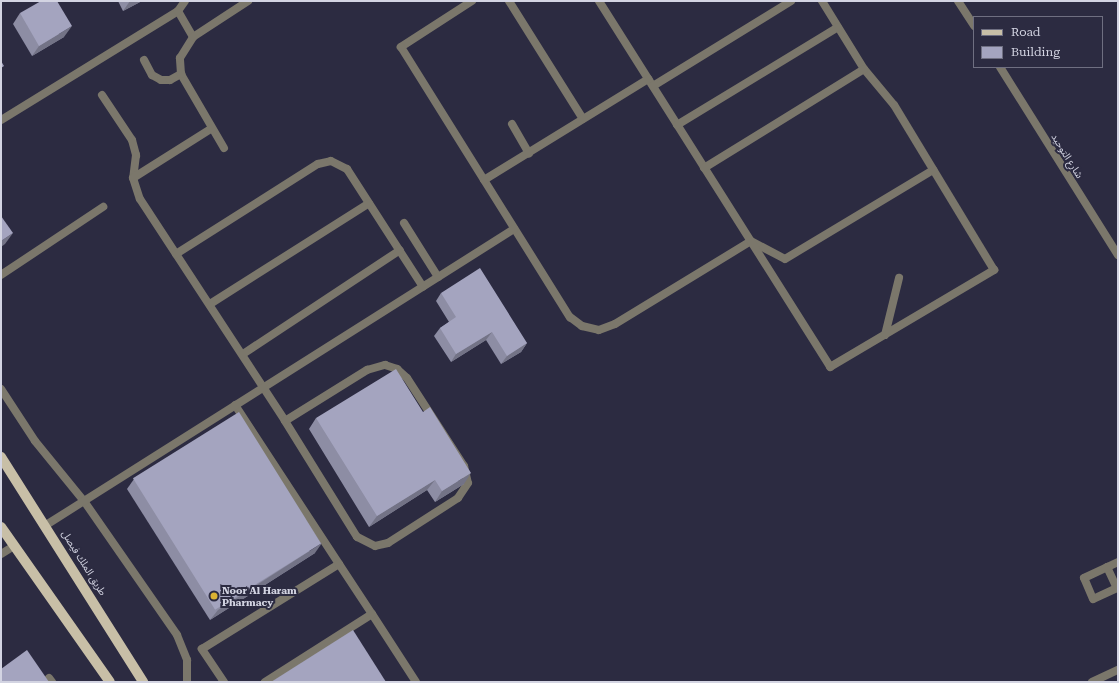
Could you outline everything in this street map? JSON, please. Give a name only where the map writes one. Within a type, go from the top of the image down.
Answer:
[{"type":"main road","name":"طريق الملك فيصل","points":[[1,458],[46,525],[144,682]]},
{"type":"main road","points":[[1,527],[110,682]]},
{"type":"street","points":[[1,120],[178,11],[185,1]]},
{"type":"street","points":[[224,148],[181,74],[180,58],[193,37],[248,1]]},
{"type":"street","points":[[472,1],[401,47],[570,317],[582,326],[599,330],[615,324],[751,241]]},
{"type":"street","points":[[509,1],[583,119]]},
{"type":"street","points":[[599,1],[830,367],[994,270],[894,105],[864,69],[822,1]]},
{"type":"street","points":[[653,86],[791,1]]},
{"type":"street","points":[[958,1],[973,24]]},
{"type":"street","points":[[178,11],[193,37]]},
{"type":"street","points":[[677,125],[838,27]]},
{"type":"street","points":[[144,60],[156,78],[170,80],[181,74]]},
{"type":"street","name":"شارع التوحيد","points":[[1001,68],[1118,255]]},
{"type":"street","points":[[704,168],[864,69]]},
{"type":"street","points":[[484,180],[648,79]]},
{"type":"street","points":[[102,95],[132,140],[136,155],[132,178],[140,199],[243,354],[357,537],[368,545],[388,544],[458,498],[468,483],[464,466],[411,384],[403,373],[391,366],[378,366],[367,370],[285,420]]},
{"type":"street","points":[[512,124],[529,153]]},
{"type":"street","points":[[132,178],[212,128]]},
{"type":"street","points":[[176,254],[318,164],[331,161],[342,165],[369,203],[423,287]]},
{"type":"street","points":[[751,241],[785,259],[933,170]]},
{"type":"street","points":[[210,304],[369,203]]},
{"type":"street","points":[[1,275],[103,207]]},
{"type":"street","points":[[404,223],[438,277]]},
{"type":"street","points":[[46,525],[514,229]]},
{"type":"street","points":[[243,354],[400,250]]},
{"type":"street","points":[[885,335],[899,278]]},
{"type":"street","points":[[1,389],[48,459],[84,501],[181,642],[188,660],[187,682]]},
{"type":"street","points":[[235,405],[416,682]]},
{"type":"street","points":[[1,554],[14,546]]},
{"type":"street","points":[[1107,567],[1118,562]]},
{"type":"street","points":[[224,682],[202,648],[339,564]]},
{"type":"street","points":[[265,682],[372,614]]},
{"type":"street","points":[[1092,682],[1118,670]]},
{"type":"building","points":[[41,1],[57,1],[72,26],[39,46],[20,13]]},
{"type":"building","points":[[1,61],[4,66],[1,68]]},
{"type":"building","points":[[1,216],[13,233],[1,241]]},
{"type":"building","points":[[480,268],[527,343],[507,356],[492,332],[456,354],[440,328],[456,317],[441,293]]},
{"type":"building","points":[[396,369],[423,412],[430,407],[471,473],[442,491],[435,480],[377,516],[316,418]]},
{"type":"building","points":[[239,412],[321,543],[215,610],[133,478]]},
{"type":"building","points":[[353,630],[386,682],[271,682]]},
{"type":"building","points":[[27,650],[49,682],[1,682],[1,669]]},
{"type":"place","name":"Noor Al Haram Pharmacy","points":[[214,596]]}]
